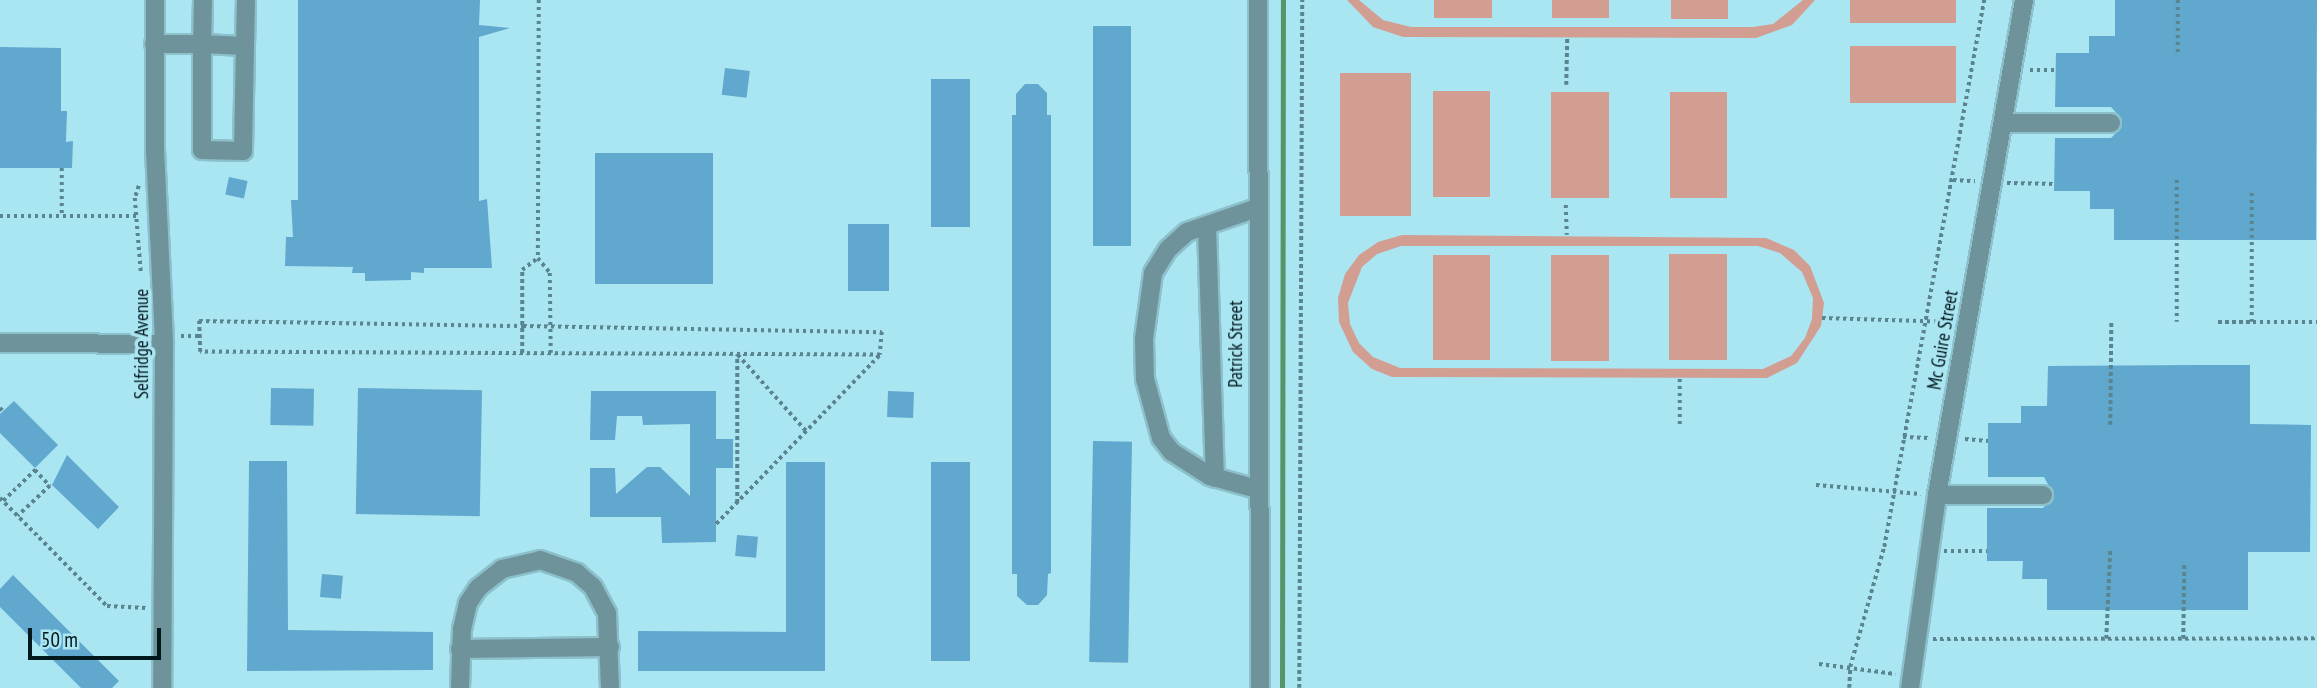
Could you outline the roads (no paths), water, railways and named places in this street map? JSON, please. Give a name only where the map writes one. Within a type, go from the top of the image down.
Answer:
[{"type":"street","name":"Selfridge Avenue","points":[[155,0],[154,44],[164,344],[162,688]]},
{"type":"street","points":[[203,0],[202,150],[243,151],[246,0]]},
{"type":"street","name":"Patrick Street","points":[[1258,0],[1257,489],[1260,688]]},
{"type":"street","name":"Mc Guire Street","points":[[1910,682],[1937,495],[2024,0]]},
{"type":"street","points":[[154,44],[245,46]]},
{"type":"street","points":[[2003,123],[2111,123]]},
{"type":"street","points":[[1257,208],[1187,232],[1168,249],[1153,273],[1144,339],[1145,379],[1161,438],[1172,452],[1215,478],[1257,489]]},
{"type":"street","points":[[1207,226],[1215,478]]},
{"type":"street","points":[[0,342],[164,344]]},
{"type":"street","points":[[1937,495],[2043,495]]},
{"type":"street","points":[[460,688],[460,649],[464,617],[478,588],[502,569],[540,560],[577,573],[593,587],[607,613],[610,688]]},
{"type":"street","points":[[460,649],[610,647]]},
{"type":"waterway","points":[[1282,688],[1283,0]]}]
